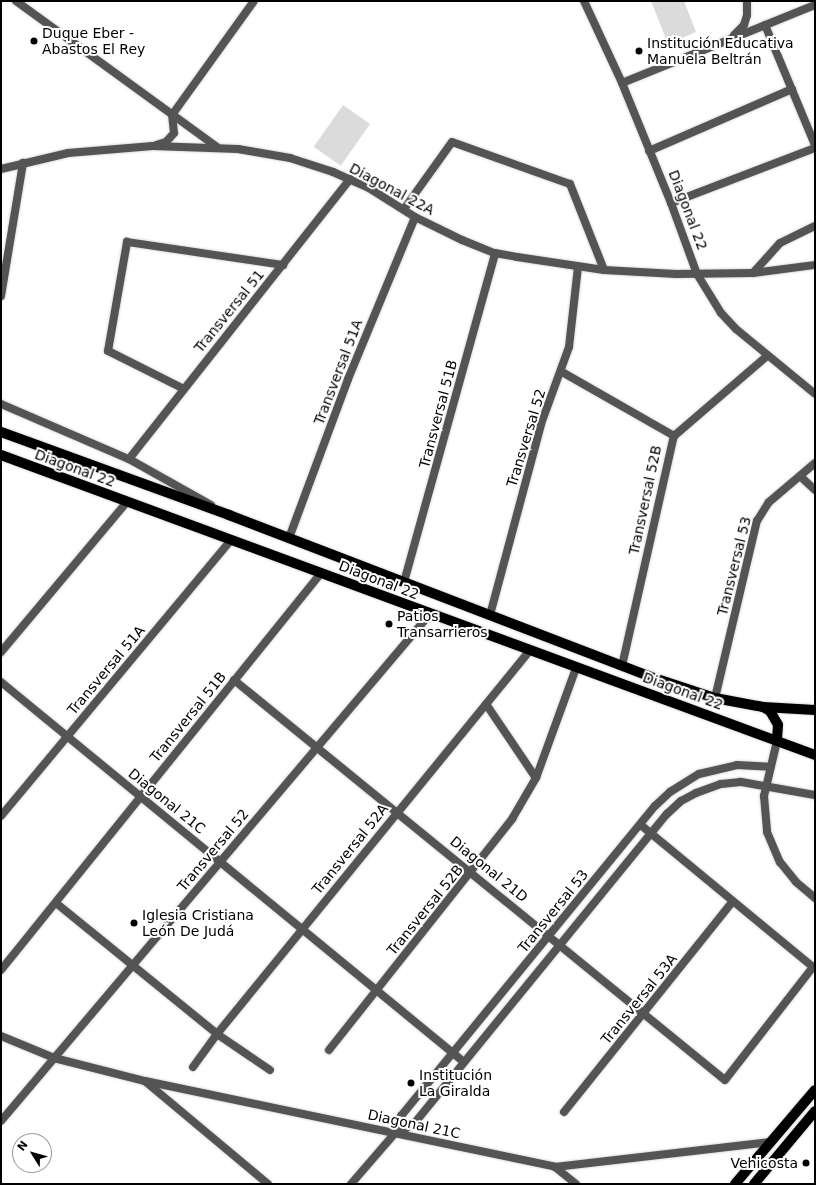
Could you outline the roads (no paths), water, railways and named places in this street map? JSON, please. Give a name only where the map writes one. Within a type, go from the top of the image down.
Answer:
[{"type":"main road","name":"Diagonal 22","points":[[1,432],[229,515],[622,666],[715,698],[763,707],[815,710]]},
{"type":"main road","name":"Diagonal 22","points":[[1,455],[321,573],[429,615],[530,650],[815,755]]},
{"type":"main road","points":[[763,707],[777,721],[777,741]]},
{"type":"main road","points":[[735,1184],[815,1090]]},
{"type":"main road","points":[[754,1184],[815,1111]]},
{"type":"street","points":[[16,1],[217,147]]},
{"type":"street","points":[[153,146],[166,142],[174,133],[172,115],[254,1]]},
{"type":"street","name":"Diagonal 22","points":[[584,1],[622,83],[671,203],[697,274],[721,313],[766,357],[815,394]]},
{"type":"street","points":[[730,38],[744,25],[748,15],[747,1]]},
{"type":"street","points":[[622,83],[730,38],[815,6]]},
{"type":"street","points":[[765,25],[815,145]]},
{"type":"street","points":[[649,151],[792,89]]},
{"type":"street","points":[[404,209],[452,142],[570,184],[604,270]]},
{"type":"street","name":"Diagonal 22A","points":[[1,169],[68,153],[153,146],[217,147],[290,158],[350,179],[404,209],[415,217],[495,252],[578,267],[604,270],[697,274]]},
{"type":"street","points":[[671,203],[815,148]]},
{"type":"street","points":[[1,296],[23,164]]},
{"type":"street","name":"Transversal 51","points":[[128,459],[350,179]]},
{"type":"street","name":"Transversal 51A","points":[[289,538],[348,378],[415,217]]},
{"type":"street","points":[[753,272],[780,243],[815,226]]},
{"type":"street","points":[[184,389],[108,351],[127,242],[283,265]]},
{"type":"street","name":"Transversal 51B","points":[[404,582],[495,252]]},
{"type":"street","points":[[697,274],[753,272],[815,265]]},
{"type":"street","name":"Transversal 52","points":[[490,615],[541,424],[562,372],[573,328],[578,267]]},
{"type":"street","name":"Transversal 52B","points":[[622,666],[674,436],[766,357]]},
{"type":"street","points":[[562,372],[674,436]]},
{"type":"street","points":[[1,404],[128,459],[229,515]]},
{"type":"street","name":"Transversal 53","points":[[715,698],[757,521],[769,502],[815,463]]},
{"type":"street","points":[[800,476],[815,490]]},
{"type":"street","points":[[1,652],[127,502]]},
{"type":"street","name":"Transversal 51A","points":[[1,816],[231,540]]},
{"type":"street","name":"Transversal 51B","points":[[1,970],[321,573]]},
{"type":"street","name":"Transversal 52","points":[[1,1121],[429,615]]},
{"type":"street","name":"Transversal 52A","points":[[193,1067],[217,1034],[530,650]]},
{"type":"street","name":"Transversal 52B","points":[[329,1050],[472,873],[512,819],[536,778],[576,668]]},
{"type":"street","name":"Diagonal 21D","points":[[234,680],[318,746],[725,1080],[813,967],[733,901]]},
{"type":"street","name":"Diagonal 21C","points":[[1,682],[220,862],[378,989],[464,1062]]},
{"type":"street","points":[[486,704],[536,778]]},
{"type":"street","points":[[777,741],[766,785],[764,816],[773,849],[796,882],[815,898]]},
{"type":"street","name":"Transversal 53","points":[[351,1184],[395,1133],[401,1116],[641,825],[670,792],[699,774],[737,765],[770,767]]},
{"type":"street","name":"Transversal 53","points":[[395,1133],[413,1125],[666,814],[696,793],[721,784],[741,782],[766,785],[815,795]]},
{"type":"street","points":[[641,825],[733,901]]},
{"type":"street","name":"Transversal 53A","points":[[564,1112],[733,901]]},
{"type":"street","points":[[56,903],[217,1034],[270,1070]]},
{"type":"street","name":"Diagonal 21C","points":[[1,1036],[54,1058],[145,1081],[556,1167],[771,1142]]},
{"type":"street","points":[[145,1081],[268,1184]]},
{"type":"street","points":[[556,1167],[576,1184]]},
{"type":"place","name":"Duque Eber - Abastos El Rey","points":[[34,41]]},
{"type":"place","name":"Institución Educativa Manuela Beltrán","points":[[639,51]]},
{"type":"place","name":"Patios Transarrieros","points":[[389,624]]},
{"type":"place","name":"Iglesia Cristiana León De Judá","points":[[134,923]]},
{"type":"place","name":"Institución La Giralda","points":[[411,1083]]},
{"type":"place","name":"Vehicosta","points":[[806,1163]]}]
